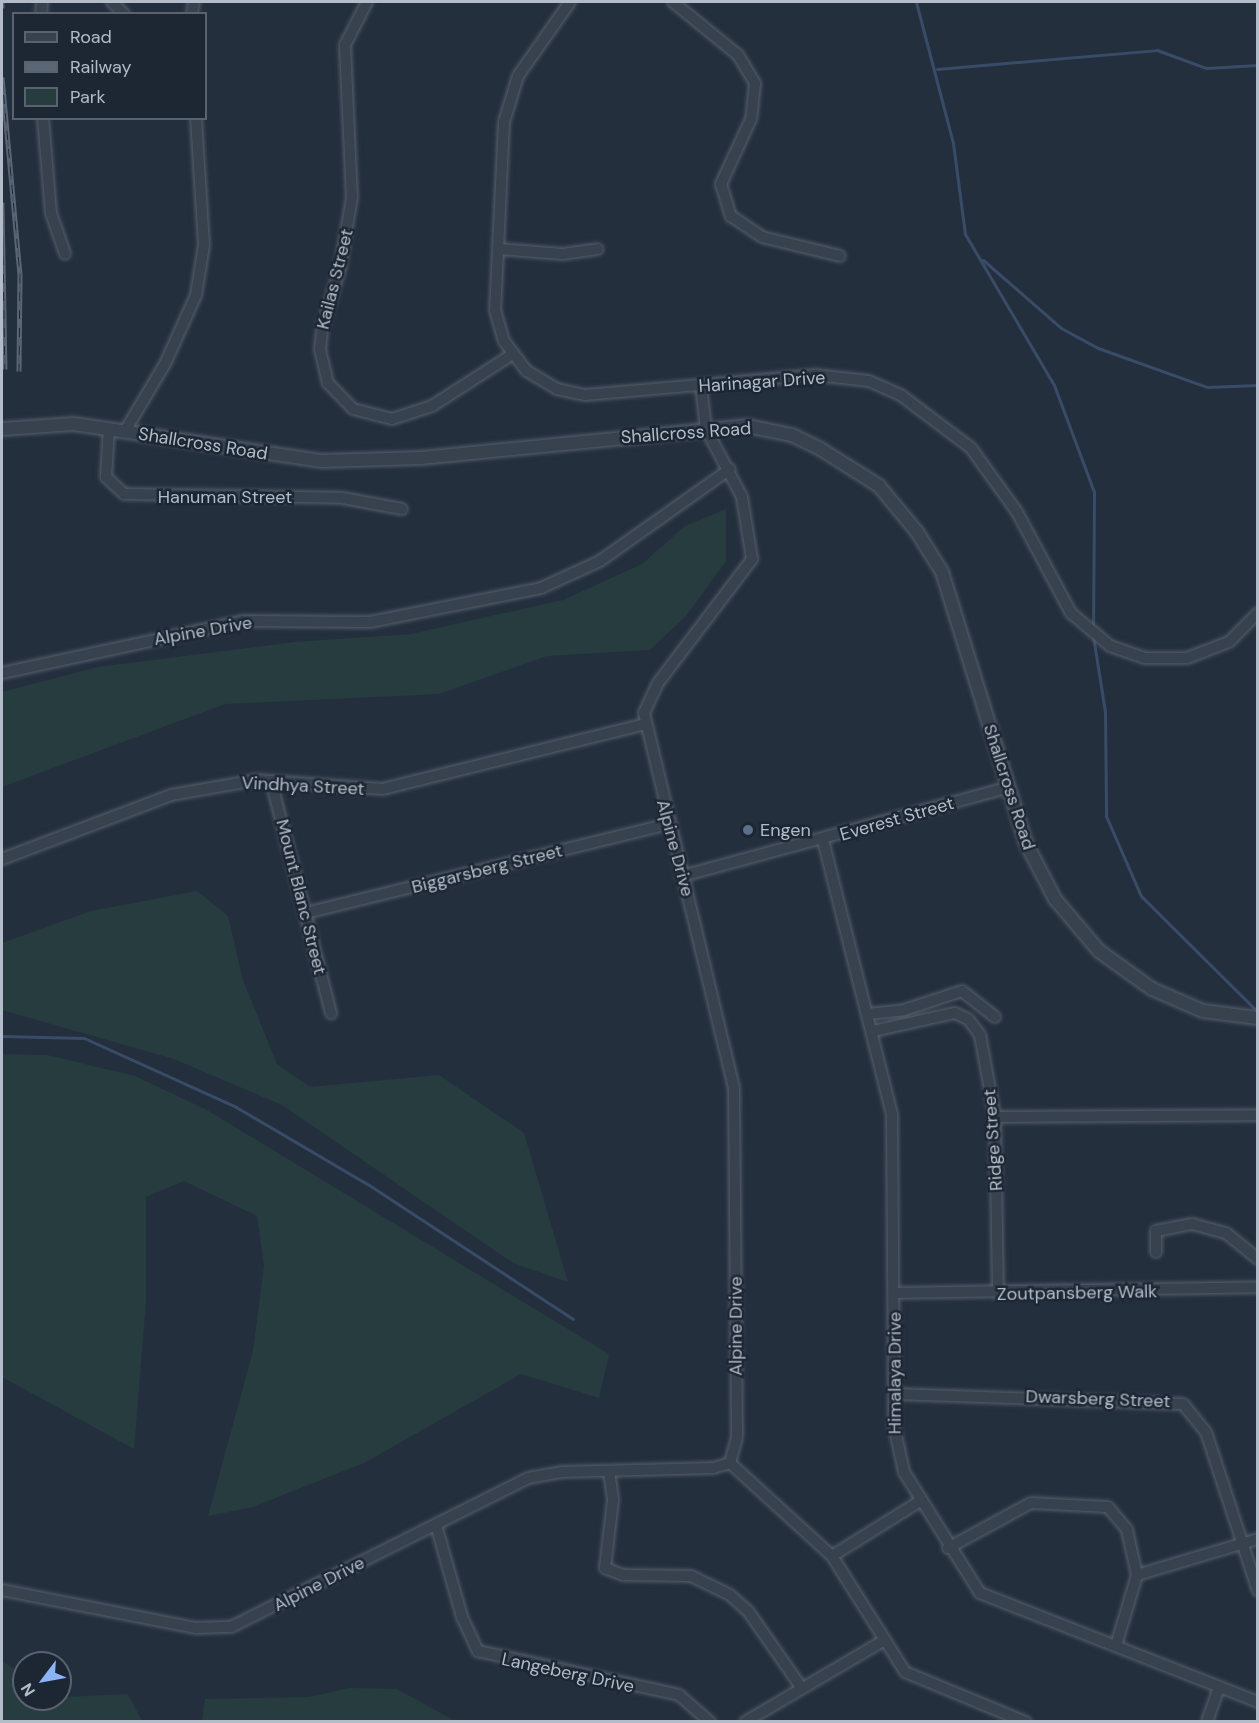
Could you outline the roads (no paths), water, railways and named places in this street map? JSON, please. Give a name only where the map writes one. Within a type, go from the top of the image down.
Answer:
[{"type":"street","name":"Kailas Street","points":[[367,2],[345,45],[351,197],[340,269],[322,324],[320,349],[327,382],[353,409],[399,418],[432,406],[512,355]]},
{"type":"street","name":"Harinagar Drive","points":[[570,2],[531,53],[509,99],[495,310],[512,355],[541,382],[571,393],[835,376],[869,381],[902,396],[971,448],[1022,521],[1073,615],[1093,635],[1129,654],[1162,660],[1204,654],[1229,642],[1257,613]]},
{"type":"street","points":[[673,2],[738,55],[755,83],[751,119],[721,184],[730,216],[762,237],[840,256]]},
{"type":"street","points":[[43,120],[51,213],[65,254]]},
{"type":"street","points":[[125,431],[165,364],[196,295],[204,245],[196,120]]},
{"type":"street","points":[[498,249],[563,254],[597,249]]},
{"type":"street","name":"Alpine Drive","points":[[2,1590],[196,1628],[231,1627],[528,1478],[609,1471],[713,1468],[730,1463],[737,1436],[734,1088],[645,724],[646,700],[752,559],[751,528],[730,470],[706,429],[701,386]]},
{"type":"street","name":"Shallcross Road","points":[[2,429],[48,423],[109,428],[265,455],[368,461],[747,426],[792,435],[852,466],[902,512],[949,591],[1007,788],[1039,873],[1099,951],[1166,996],[1203,1011],[1257,1017]]},
{"type":"street","name":"Hanuman Street","points":[[109,428],[106,477],[123,494],[343,498],[402,509]]},
{"type":"street","name":"Alpine Drive","points":[[2,673],[242,621],[370,622],[541,588],[600,561],[730,470]]},
{"type":"street","name":"Vindhya Street","points":[[2,859],[149,801],[241,781],[383,789],[645,724]]},
{"type":"street","name":"Mount Blanc Street","points":[[271,781],[331,1014]]},
{"type":"street","name":"Everest Street","points":[[682,876],[824,840],[1007,788]]},
{"type":"street","name":"Biggarsberg Street","points":[[306,913],[668,824]]},
{"type":"street","name":"Himalaya Drive","points":[[824,840],[873,1031],[894,1134],[895,1394],[898,1460],[972,1586],[989,1599],[1257,1702]]},
{"type":"street","points":[[868,1014],[904,1010],[962,991],[995,1017]]},
{"type":"street","name":"Ridge Street","points":[[873,1031],[943,1014],[968,1019],[980,1035],[995,1117],[998,1294]]},
{"type":"street","points":[[995,1117],[1257,1115]]},
{"type":"street","points":[[1156,1252],[1156,1231],[1192,1224],[1226,1233],[1257,1259]]},
{"type":"street","name":"Zoutpansberg Walk","points":[[896,1293],[998,1294],[1257,1287]]},
{"type":"street","name":"Dwarsberg Street","points":[[895,1394],[1183,1404],[1206,1431],[1239,1544],[1257,1591]]},
{"type":"street","points":[[730,1463],[832,1556],[883,1641],[913,1678],[1026,1722]]},
{"type":"street","points":[[609,1471],[613,1500],[605,1568],[614,1574],[703,1580],[748,1611],[801,1688]]},
{"type":"street","points":[[832,1556],[920,1501]]},
{"type":"street","points":[[948,1548],[1031,1503],[1099,1504],[1121,1518],[1137,1575],[1116,1646]]},
{"type":"street","name":"Langeberg Drive","points":[[435,1525],[462,1617],[478,1651],[679,1695],[710,1722]]},
{"type":"street","points":[[1137,1575],[1257,1539]]},
{"type":"street","points":[[745,1722],[883,1641]]},
{"type":"street","points":[[1207,1722],[1219,1687]]},
{"type":"waterway","points":[[916,2],[953,143],[965,234],[1054,385],[1094,492],[1093,626]]},
{"type":"waterway","points":[[937,69],[1157,50],[1206,68],[1258,65]]},
{"type":"waterway","points":[[983,260],[1061,328],[1098,348],[1207,387],[1258,385]]},
{"type":"waterway","points":[[1093,636],[1105,712],[1106,816],[1141,896],[1258,1012]]},
{"type":"waterway","points":[[2,1036],[84,1038],[236,1107],[369,1185],[573,1319]]},
{"type":"railway","points":[[2,2],[2,8]]},
{"type":"railway","points":[[2,77],[20,274],[19,371]]},
{"type":"railway","points":[[2,202],[5,369]]},
{"type":"place","name":"Engen","points":[[748,830]]}]
